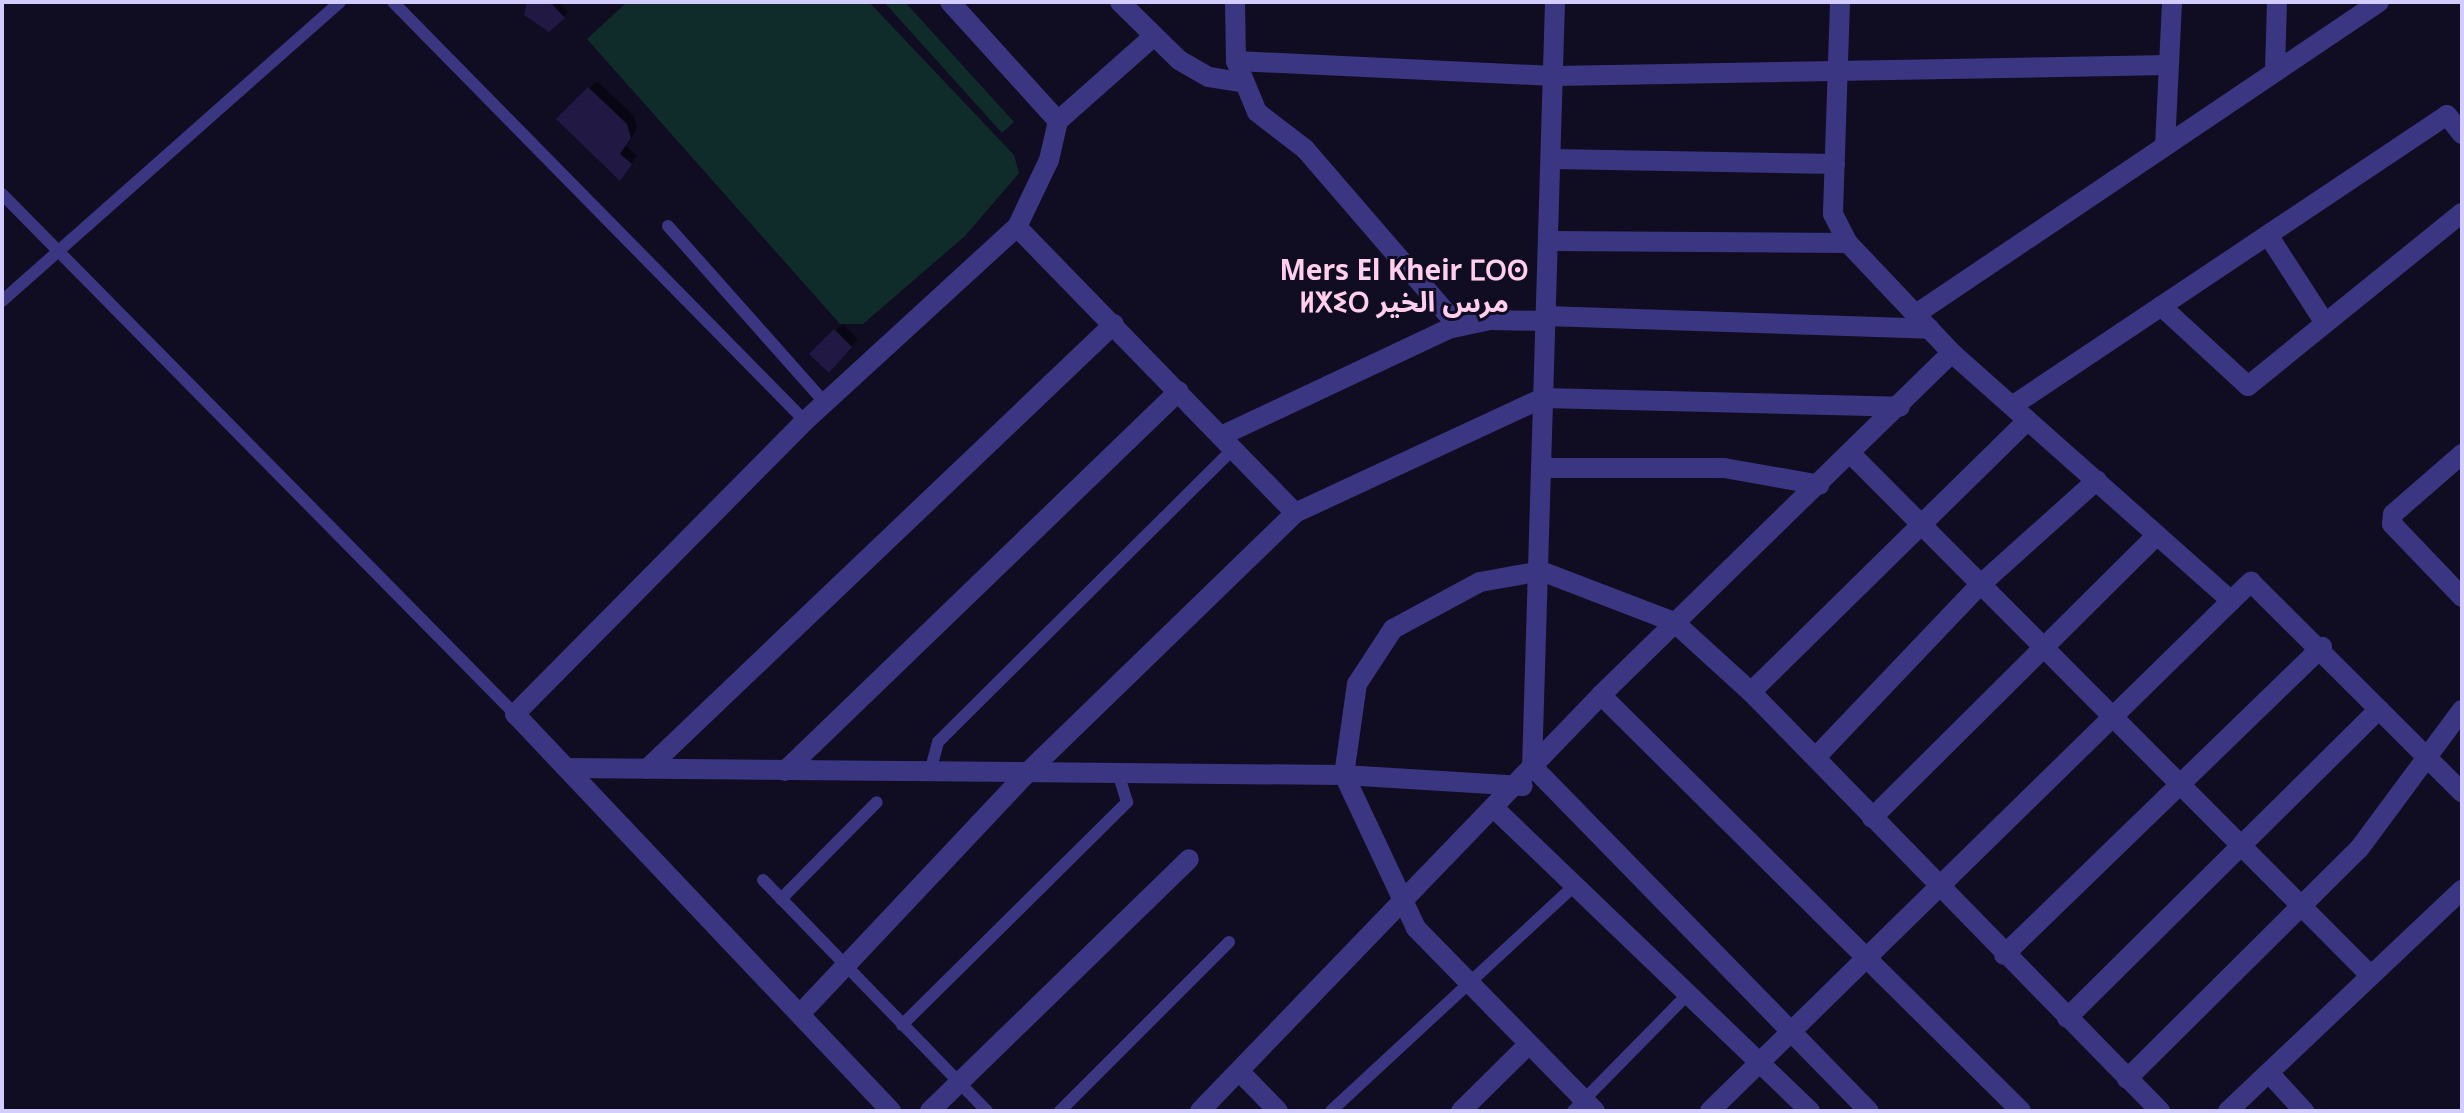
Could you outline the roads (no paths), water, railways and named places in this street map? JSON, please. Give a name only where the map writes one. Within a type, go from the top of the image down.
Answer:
[{"type":"street","points":[[950,2],[1058,121]]},
{"type":"street","points":[[1120,2],[1153,37],[1209,77],[1241,82]]},
{"type":"street","points":[[1235,2],[1236,61],[1241,82],[1257,112],[1305,149],[1458,326]]},
{"type":"street","points":[[1555,2],[1541,571],[1532,766],[1869,1111]]},
{"type":"street","points":[[1840,2],[1833,214],[1848,243],[1952,353],[2231,601]]},
{"type":"street","points":[[2165,146],[2172,2]]},
{"type":"street","points":[[2275,72],[2277,2]]},
{"type":"street","points":[[1227,442],[1458,326],[1546,318],[1923,322],[2165,146],[2377,3]]},
{"type":"street","points":[[891,1111],[515,714],[824,402],[1017,227],[1049,160],[1058,121],[1153,37]]},
{"type":"street","points":[[1236,61],[1554,76],[2169,65]]},
{"type":"street","points":[[2012,406],[2447,115],[2462,134]]},
{"type":"street","points":[[1551,159],[1835,164]]},
{"type":"street","points":[[2161,306],[2248,386],[2462,213]]},
{"type":"street","points":[[1017,227],[1295,513]]},
{"type":"street","points":[[2268,235],[2325,323]]},
{"type":"street","points":[[1548,241],[1848,243]]},
{"type":"street","points":[[647,769],[1114,324]]},
{"type":"street","points":[[1200,1111],[1601,695],[1674,622],[1853,456],[1952,353]]},
{"type":"street","points":[[785,771],[1179,391]]},
{"type":"street","points":[[800,1014],[1028,772],[1295,513],[1543,398],[1900,407]]},
{"type":"street","points":[[1751,692],[2028,420]]},
{"type":"street","points":[[2462,455],[2393,514],[2392,524],[2462,597]]},
{"type":"street","points":[[1853,456],[2111,718],[2174,787],[2297,910],[2368,973]]},
{"type":"street","points":[[1542,468],[1724,468],[1820,485]]},
{"type":"street","points":[[1816,757],[1980,585],[2097,480]]},
{"type":"street","points":[[1872,818],[2041,646],[2156,536]]},
{"type":"street","points":[[1584,1107],[1416,928],[1362,827],[1344,775],[1357,684],[1393,629],[1480,582],[1541,571],[1674,622],[1816,757],[1940,890],[2160,1111]]},
{"type":"street","points":[[1710,1111],[1871,958],[2251,582],[2322,647],[2462,792]]},
{"type":"street","points":[[2004,955],[2174,787],[2322,647]]},
{"type":"street","points":[[1601,695],[1871,958],[2021,1111]]},
{"type":"street","points":[[2067,1018],[2379,709]]},
{"type":"street","points":[[2127,1079],[2359,849],[2462,710]]},
{"type":"street","points":[[568,768],[1344,775],[1554,789]]},
{"type":"street","points":[[1494,808],[1810,1111]]},
{"type":"street","points":[[930,1111],[1189,859]]},
{"type":"street","points":[[2228,1111],[2368,973],[2462,890]]},
{"type":"street","points":[[1461,1111],[1527,1046]]},
{"type":"street","points":[[1240,1072],[1278,1111]]},
{"type":"street","points":[[2269,1073],[2304,1111]]},
{"type":"lane","points":[[2,301],[340,2]]},
{"type":"lane","points":[[393,2],[805,421]]},
{"type":"lane","points":[[2,194],[515,714]]},
{"type":"lane","points":[[668,226],[824,402]]},
{"type":"lane","points":[[930,772],[938,742],[1227,442]]},
{"type":"lane","points":[[902,1025],[1127,802],[1118,773]]},
{"type":"lane","points":[[781,899],[877,802]]},
{"type":"lane","points":[[763,880],[987,1111]]},
{"type":"lane","points":[[1331,1111],[1467,981],[1575,885]]},
{"type":"lane","points":[[1060,1111],[1229,942]]},
{"type":"lane","points":[[1584,1107],[1689,993]]},
{"type":"district","name":"Mers El Kheir ⵎⵔⵙ ⵍⵅⵉⵔ مرس الخير","points":[[1404,285]]}]
